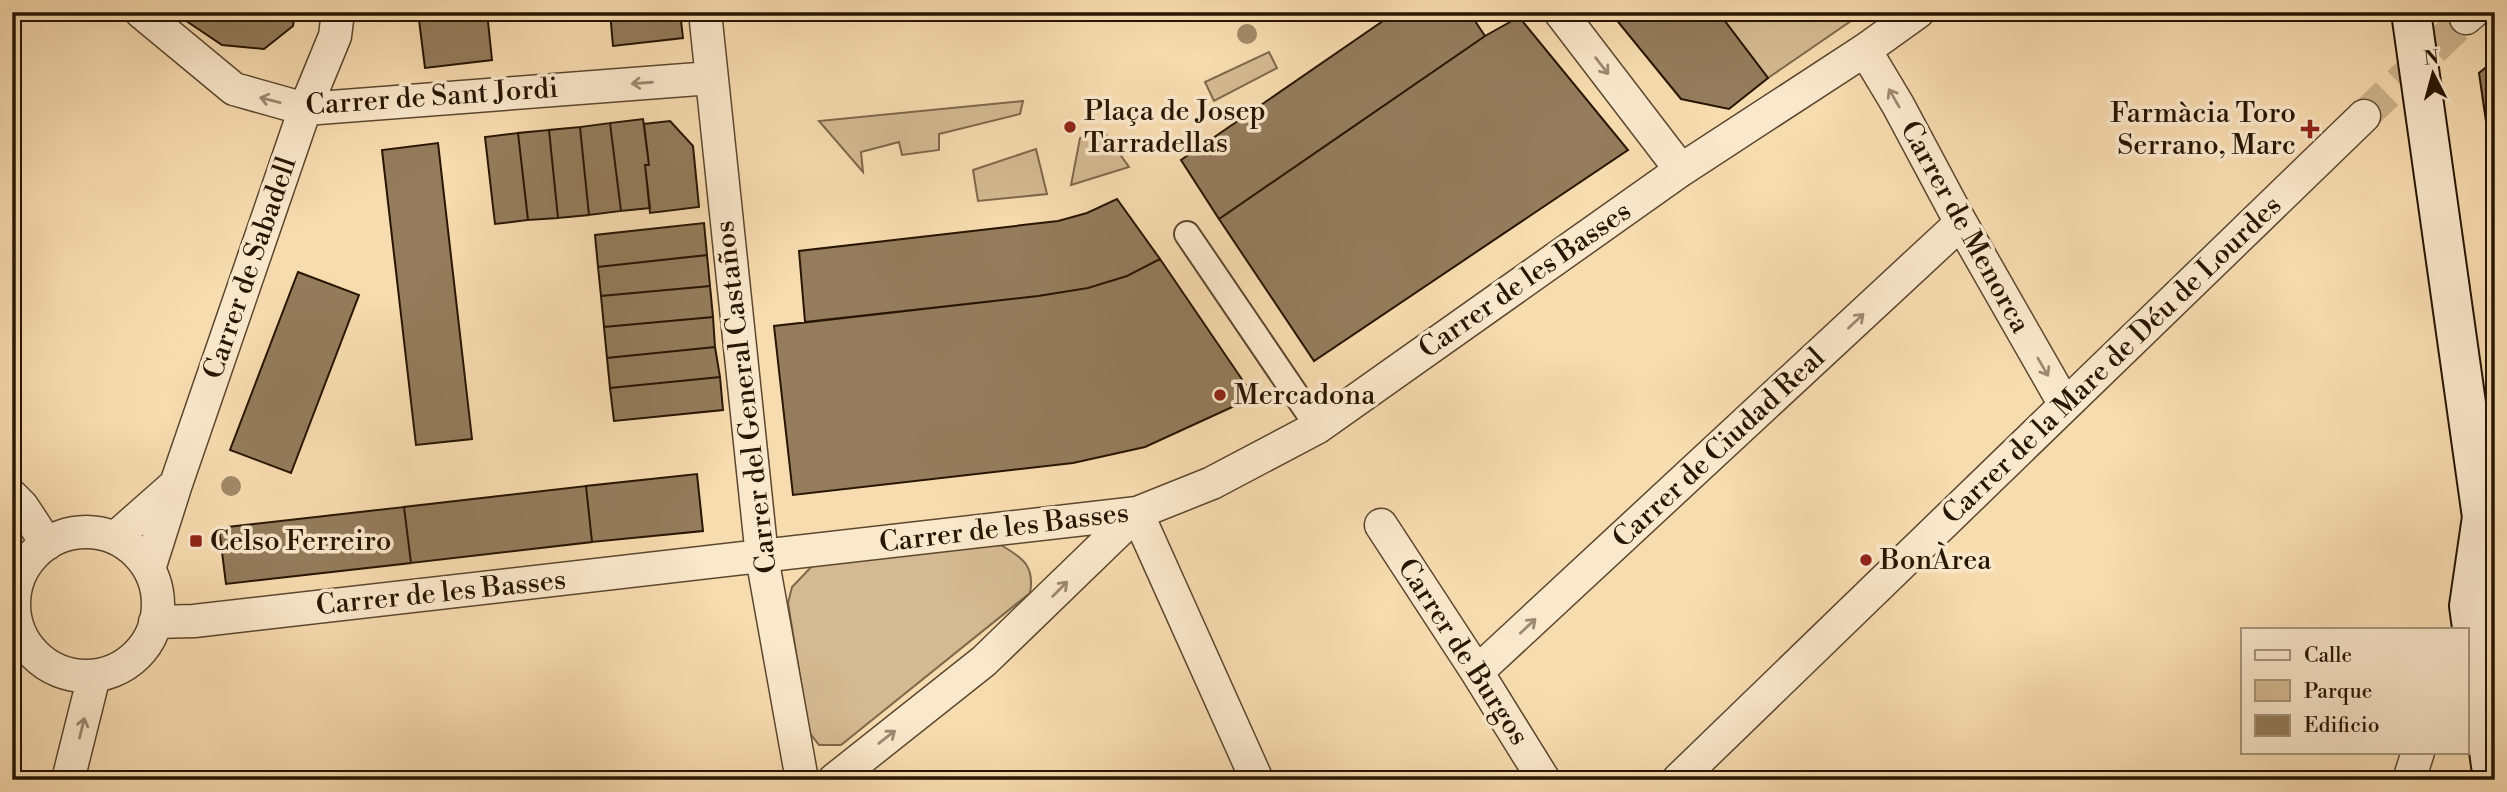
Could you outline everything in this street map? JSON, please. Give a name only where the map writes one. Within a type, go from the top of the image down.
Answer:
[{"type":"main road","points":[[2411,12],[2485,472],[2488,533],[2465,618]]},
{"type":"main road","points":[[2468,635],[2493,780]]},
{"type":"street","name":"Carrer de Sant Jordi","points":[[141,12],[234,89],[305,109],[710,78]]},
{"type":"street","name":"Carrer de Sabadell","points":[[149,569],[305,109],[335,36],[338,12]]},
{"type":"street","name":"Carrer del General Castaños","points":[[705,12],[762,557],[802,780]]},
{"type":"street","points":[[1560,12],[1682,170]]},
{"type":"street","name":"Carrer de les Basses","points":[[155,622],[194,621],[1137,513],[1212,482],[1318,427],[1682,170],[1866,50],[1918,12]]},
{"type":"street","name":"Carrer de Menorca","points":[[1866,50],[2065,405]]},
{"type":"street","name":"Carrer de la Mare de Déu de Lourdes","points":[[1678,780],[2364,116]]},
{"type":"street","name":"Carrer de Ciudad Real","points":[[1478,672],[1961,223]]},
{"type":"street","points":[[1187,234],[1318,427]]},
{"type":"street","points":[[115,538],[176,485]]},
{"type":"street","points":[[12,496],[23,506],[47,544]]},
{"type":"street","points":[[834,780],[984,661],[1137,513],[1257,780]]},
{"type":"street","name":"Carrer de Burgos","points":[[1381,526],[1478,672],[1544,780]]},
{"type":"street","points":[[92,533],[115,538],[135,552],[149,569],[157,591],[157,615],[150,638],[136,656],[117,669],[94,676],[71,675],[48,666],[18,641],[13,606],[17,581],[29,560],[47,544],[69,534],[92,533]]},
{"type":"street","points":[[68,779],[94,676]]},
{"type":"street","points":[[2409,780],[2417,754]]},
{"type":"green space","points":[[1718,12],[1864,12],[1768,78]]},
{"type":"green space","points":[[1269,52],[1277,68],[1214,101],[1205,82]]},
{"type":"green space","points":[[1023,101],[1020,114],[939,134],[939,150],[902,155],[899,142],[861,152],[863,172],[819,121]]},
{"type":"green space","points":[[1104,132],[1129,167],[1071,185],[1080,138]]},
{"type":"green space","points":[[1036,149],[1047,194],[978,201],[973,170]]},
{"type":"green space","points":[[1001,545],[1026,564],[1031,576],[1030,593],[841,745],[819,745],[809,732],[788,603],[792,587],[817,561]]},
{"type":"building","points":[[173,12],[295,12],[293,26],[264,49],[222,45]]},
{"type":"building","points":[[418,12],[487,12],[492,60],[425,68]]},
{"type":"building","points":[[610,12],[680,12],[683,38],[613,46]]},
{"type":"building","points":[[1396,12],[1469,12],[1485,36],[1219,219],[1181,160]]},
{"type":"building","points":[[1610,12],[1718,12],[1768,78],[1729,109],[1681,99]]},
{"type":"building","points":[[1519,17],[1628,150],[1314,361],[1219,219],[1485,36]]},
{"type":"building","points":[[2495,60],[2495,176],[2494,177],[2479,73]]},
{"type":"building","points":[[643,119],[649,165],[645,165],[650,208],[621,211],[610,123]]},
{"type":"building","points":[[670,121],[693,146],[699,207],[650,213],[645,165],[649,165],[644,124]]},
{"type":"building","points":[[610,123],[621,211],[589,215],[580,127]]},
{"type":"building","points":[[580,127],[589,215],[558,218],[549,130]]},
{"type":"building","points":[[549,130],[558,218],[528,220],[518,133]]},
{"type":"building","points":[[518,133],[528,220],[495,224],[485,137]]},
{"type":"building","points":[[438,143],[472,439],[416,445],[382,150]]},
{"type":"building","points":[[1117,199],[1160,259],[1127,276],[1088,288],[1038,296],[805,322],[799,251],[1058,221],[1087,213]]},
{"type":"building","points":[[704,223],[707,255],[598,267],[595,235]]},
{"type":"building","points":[[707,255],[710,286],[601,296],[598,267]]},
{"type":"building","points":[[1160,259],[1254,397],[1145,447],[1073,463],[793,495],[774,326],[1088,288],[1127,276]]},
{"type":"building","points":[[298,272],[359,295],[291,473],[230,450]]},
{"type":"building","points":[[710,286],[713,317],[604,327],[601,296]]},
{"type":"building","points":[[713,317],[715,347],[607,358],[604,327]]},
{"type":"building","points":[[715,347],[720,377],[610,388],[607,358]]},
{"type":"building","points":[[720,377],[723,410],[614,421],[610,388]]},
{"type":"building","points":[[697,474],[703,531],[592,542],[586,486]]},
{"type":"building","points":[[586,486],[592,542],[411,563],[404,507]]},
{"type":"building","points":[[404,507],[411,563],[226,584],[219,528]]},
{"type":"tunnel","points":[[2364,116],[2466,18]]},
{"type":"place","name":"Plaça de Josep Tarradellas","points":[[1070,127]]},
{"type":"place","name":"Farmàcia Toro Serrano, Marc","points":[[2310,129]]},
{"type":"place","name":"Mercadona","points":[[1220,395]]},
{"type":"place","name":"Celso Ferreiro","points":[[196,541]]},
{"type":"place","name":"BonÀrea","points":[[1866,560]]}]
